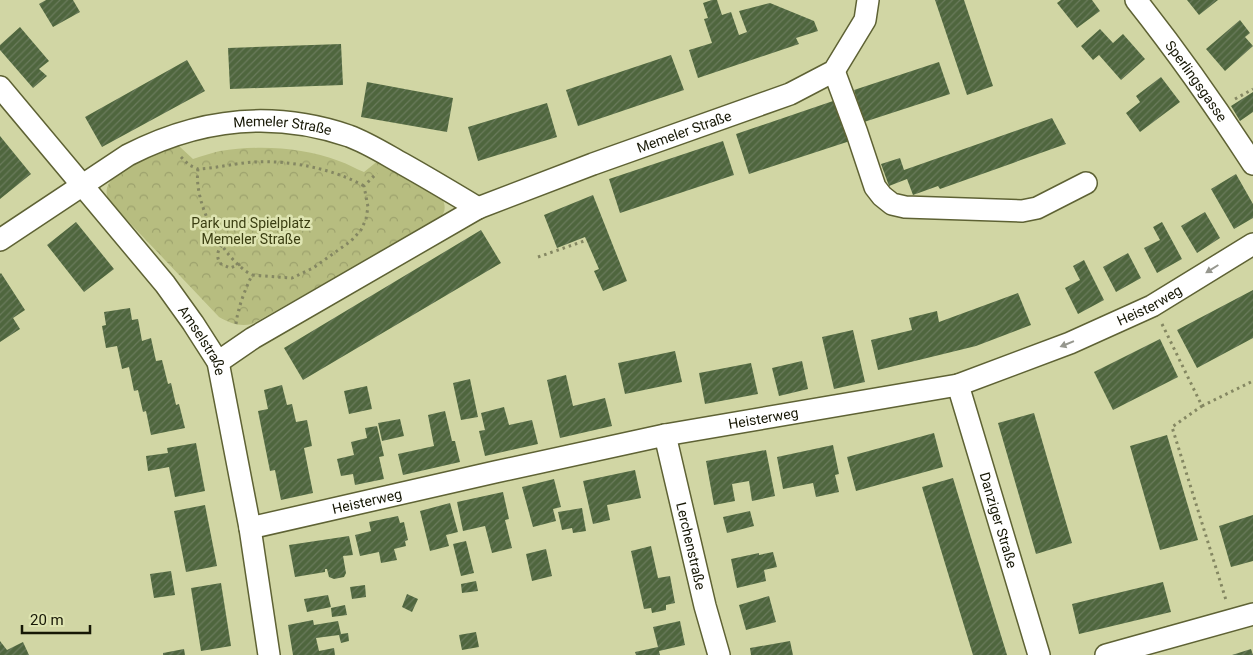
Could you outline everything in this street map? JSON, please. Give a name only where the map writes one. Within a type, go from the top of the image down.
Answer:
[{"type":"street","points":[[868,0],[865,20],[834,71],[875,187],[882,196],[892,204],[922,209],[1022,211],[1037,208],[1086,183]]},
{"type":"street","name":"Sperlingsgasse","points":[[1136,0],[1212,100],[1253,164]]},
{"type":"street","name":"Memeler Straße","points":[[218,362],[253,338],[478,208],[584,167],[790,94],[834,71]]},
{"type":"street","name":"Amselstraße","points":[[0,87],[165,284],[218,362],[250,528],[269,655]]},
{"type":"street","name":"Memeler Straße","points":[[0,240],[128,155],[173,135],[220,124],[284,122],[317,127],[349,136],[412,169],[478,208]]},
{"type":"street","name":"Heisterweg","points":[[250,528],[665,435],[958,385],[1070,343],[1152,306],[1253,244]]},
{"type":"street","name":"Danziger Straße","points":[[958,385],[1039,655]]},
{"type":"street","name":"Lerchenstraße","points":[[665,435],[705,606],[719,655]]},
{"type":"street","points":[[1106,655],[1253,614]]},
{"type":"path","points":[[1233,100],[1253,89]]},
{"type":"path","points":[[179,155],[190,165],[198,169],[257,162],[280,163],[340,174],[364,186]]},
{"type":"path","points":[[364,186],[382,168]]},
{"type":"path","points":[[198,169],[197,187],[205,214],[222,245],[252,274],[292,278],[313,268],[352,241],[361,230],[366,219],[368,207],[364,186]]},
{"type":"path","points":[[538,257],[587,240]]},
{"type":"path","points":[[222,245],[218,254],[221,264],[230,268],[240,264]]},
{"type":"path","points":[[236,324],[246,287],[252,274]]},
{"type":"path","points":[[1152,306],[1202,406]]},
{"type":"path","points":[[1233,620],[1172,427],[1202,406],[1253,381]]},
{"type":"green space","name":"Park und Spielplatz Memeler Straße","points":[[175,145],[179,146],[193,159],[235,149],[280,148],[295,150],[325,156],[364,172],[379,160],[442,198],[445,206],[444,211],[439,219],[252,324],[235,324],[219,317],[108,200],[107,188],[117,174],[136,162]]},
{"type":"building","points":[[46,0],[73,0],[80,12],[53,27],[39,4]]},
{"type":"building","points":[[717,0],[722,15],[731,12],[739,35],[747,32],[739,11],[770,3],[814,21],[818,31],[796,38],[799,44],[698,78],[689,50],[712,43],[704,19],[708,18],[703,3]]},
{"type":"building","points":[[935,0],[964,0],[993,86],[967,95]]},
{"type":"building","points":[[1061,0],[1092,0],[1100,11],[1077,28],[1057,3]]},
{"type":"building","points":[[1187,0],[1218,0],[1199,15]]},
{"type":"building","points":[[1240,20],[1250,33],[1245,37],[1253,46],[1225,71],[1206,49]]},
{"type":"building","points":[[20,27],[49,61],[39,69],[47,76],[33,88],[0,50],[0,45]]},
{"type":"building","points":[[1100,29],[1113,43],[1123,34],[1145,59],[1121,80],[1099,55],[1093,60],[1081,46]]},
{"type":"building","points":[[341,44],[343,85],[230,89],[228,48]]},
{"type":"building","points":[[671,55],[684,90],[578,126],[566,90]]},
{"type":"building","points":[[187,60],[205,91],[102,147],[85,117]]},
{"type":"building","points":[[939,62],[950,94],[864,122],[854,90]]},
{"type":"building","points":[[1161,77],[1180,102],[1140,132],[1126,113],[1140,102],[1136,96]]},
{"type":"building","points":[[367,82],[453,98],[447,132],[361,117]]},
{"type":"building","points":[[1253,92],[1253,112],[1240,121],[1231,106]]},
{"type":"building","points":[[836,100],[850,141],[749,174],[736,134]]},
{"type":"building","points":[[547,103],[557,137],[478,161],[468,127]]},
{"type":"building","points":[[1052,118],[1066,144],[940,189],[938,186],[913,195],[907,179],[889,186],[881,164],[900,158],[904,170]]},
{"type":"building","points":[[0,136],[31,174],[0,199]]},
{"type":"building","points":[[723,141],[734,175],[620,213],[609,179]]},
{"type":"building","points":[[1236,174],[1253,204],[1253,218],[1234,229],[1211,189]]},
{"type":"building","points":[[593,195],[627,281],[603,291],[594,271],[599,269],[585,237],[557,248],[544,215]]},
{"type":"building","points":[[1205,212],[1220,238],[1197,253],[1181,226]]},
{"type":"building","points":[[76,222],[114,269],[84,292],[47,245]]},
{"type":"building","points":[[1162,222],[1182,259],[1157,273],[1144,248],[1160,240],[1153,227]]},
{"type":"building","points":[[481,230],[501,263],[303,380],[284,348]]},
{"type":"building","points":[[1128,253],[1141,278],[1116,292],[1103,267]]},
{"type":"building","points":[[1084,260],[1104,300],[1078,314],[1065,288],[1080,280],[1073,266]]},
{"type":"building","points":[[0,274],[25,310],[13,318],[20,329],[0,342]]},
{"type":"building","points":[[1253,290],[1253,338],[1197,368],[1177,330]]},
{"type":"building","points":[[1018,293],[1031,325],[976,346],[878,370],[871,340],[912,330],[909,318],[937,311],[939,322]]},
{"type":"building","points":[[130,308],[132,320],[138,319],[142,341],[151,338],[156,361],[162,360],[168,384],[171,383],[176,405],[179,404],[185,428],[151,435],[146,411],[143,412],[138,390],[134,391],[129,367],[122,369],[117,346],[106,348],[102,326],[106,325],[104,312]]},
{"type":"building","points":[[853,330],[865,382],[834,389],[822,337]]},
{"type":"building","points":[[1160,339],[1178,377],[1113,410],[1094,372]]},
{"type":"building","points":[[675,351],[682,382],[625,394],[618,363]]},
{"type":"building","points":[[802,361],[808,389],[779,396],[772,368]]},
{"type":"building","points":[[751,363],[758,394],[705,404],[699,373]]},
{"type":"building","points":[[566,375],[573,406],[605,398],[612,426],[560,438],[547,380]]},
{"type":"building","points":[[470,379],[478,417],[461,420],[453,383]]},
{"type":"building","points":[[282,385],[287,405],[292,404],[296,422],[307,420],[312,446],[304,448],[313,493],[281,500],[275,470],[270,471],[258,411],[268,409],[264,390]]},
{"type":"building","points":[[367,386],[372,409],[349,414],[344,391]]},
{"type":"building","points":[[504,407],[509,425],[532,420],[538,444],[485,456],[479,431],[485,430],[481,413]]},
{"type":"building","points":[[445,411],[452,441],[455,441],[460,462],[403,475],[398,454],[434,446],[428,415]]},
{"type":"building","points":[[1034,413],[1072,543],[1036,554],[998,423]]},
{"type":"building","points":[[400,419],[404,436],[382,441],[378,423]]},
{"type":"building","points":[[377,426],[384,456],[379,457],[384,479],[355,485],[353,474],[341,476],[337,459],[354,455],[351,442],[367,438],[365,428]]},
{"type":"building","points":[[934,433],[943,467],[856,491],[847,457]]},
{"type":"building","points":[[1167,435],[1198,540],[1160,550],[1130,446]]},
{"type":"building","points":[[196,443],[205,491],[175,497],[169,467],[148,471],[146,456],[168,453],[167,448]]},
{"type":"building","points":[[833,445],[839,474],[835,475],[839,492],[816,497],[813,483],[783,489],[777,457]]},
{"type":"building","points":[[766,450],[775,496],[752,501],[749,481],[732,484],[735,501],[714,505],[706,461]]},
{"type":"building","points":[[635,470],[641,498],[607,505],[610,520],[593,524],[583,481]]},
{"type":"building","points":[[953,478],[1007,655],[973,655],[940,547],[922,487]]},
{"type":"building","points":[[554,479],[561,507],[553,509],[556,521],[533,527],[522,487]]},
{"type":"building","points":[[503,492],[509,519],[505,520],[512,548],[492,553],[485,526],[463,531],[457,502]]},
{"type":"building","points":[[450,503],[458,532],[446,535],[449,546],[430,551],[420,511]]},
{"type":"building","points":[[205,505],[217,566],[186,572],[174,511]]},
{"type":"building","points":[[582,508],[586,531],[573,533],[572,528],[562,530],[558,512]]},
{"type":"building","points":[[750,511],[754,526],[727,533],[723,517]]},
{"type":"building","points":[[1253,515],[1253,561],[1231,567],[1219,526]]},
{"type":"building","points":[[398,516],[400,523],[404,522],[408,540],[405,541],[406,546],[394,549],[397,560],[381,563],[379,552],[360,556],[355,535],[371,531],[369,522]]},
{"type":"building","points":[[349,536],[353,555],[343,556],[346,573],[344,577],[334,579],[329,577],[327,569],[325,569],[325,572],[295,577],[289,545]]},
{"type":"building","points":[[466,541],[474,573],[461,576],[453,544]]},
{"type":"building","points":[[651,546],[658,578],[670,576],[675,603],[666,605],[666,610],[652,613],[651,608],[644,609],[631,551]]},
{"type":"building","points":[[546,549],[552,576],[532,581],[526,554]]},
{"type":"building","points":[[773,552],[777,567],[764,570],[766,581],[737,588],[731,559]]},
{"type":"building","points":[[171,571],[175,595],[154,598],[150,574]]},
{"type":"building","points":[[476,581],[478,591],[462,593],[461,584]]},
{"type":"building","points":[[1163,582],[1171,612],[1079,634],[1072,604]]},
{"type":"building","points":[[221,583],[231,646],[201,651],[191,588]]},
{"type":"building","points":[[365,585],[366,597],[352,599],[350,587]]},
{"type":"building","points":[[407,594],[418,599],[412,612],[402,607]]},
{"type":"building","points":[[328,595],[331,607],[307,612],[304,599]]},
{"type":"building","points":[[769,596],[776,622],[746,630],[739,605]]},
{"type":"building","points":[[345,605],[347,615],[332,617],[331,608]]},
{"type":"building","points":[[313,620],[314,625],[338,621],[341,634],[348,633],[349,641],[341,643],[339,635],[316,638],[319,651],[334,648],[335,655],[293,655],[288,625]]},
{"type":"building","points":[[680,621],[685,645],[659,651],[660,655],[636,655],[635,652],[658,647],[653,627]]},
{"type":"building","points":[[476,632],[479,647],[462,650],[459,635]]},
{"type":"building","points":[[0,641],[7,650],[23,642],[29,655],[0,655]]},
{"type":"building","points":[[790,641],[793,655],[751,655],[750,648]]},
{"type":"building","points":[[184,649],[185,655],[163,655],[163,653]]},
{"type":"building","points":[[1251,649],[1253,655],[1232,655]]}]
